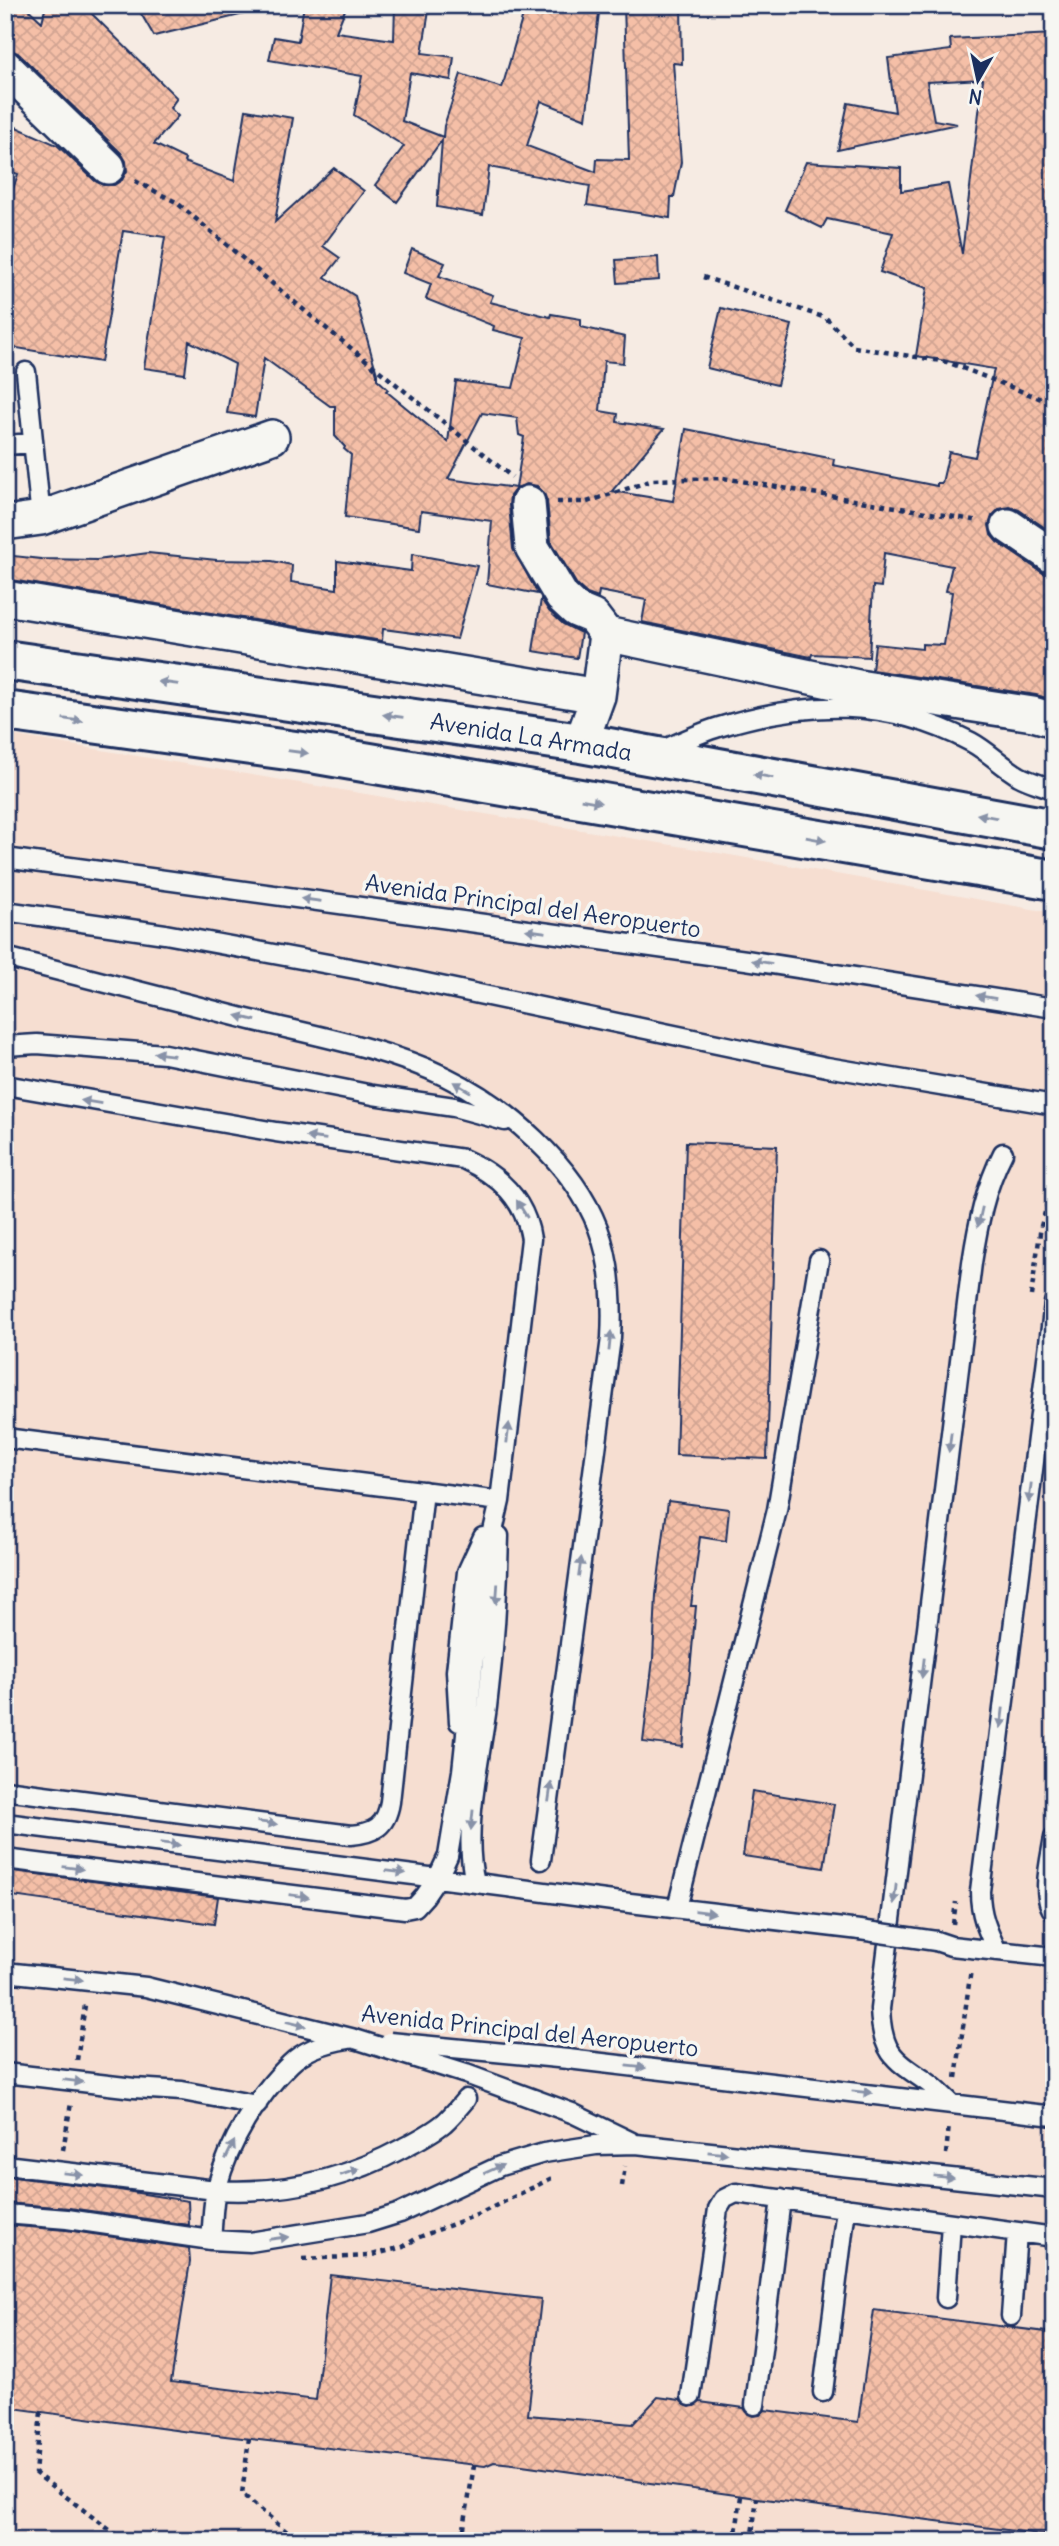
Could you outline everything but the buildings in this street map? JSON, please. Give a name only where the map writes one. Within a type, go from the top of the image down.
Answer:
[{"type":"main road","name":"Avenida La Armada","points":[[5,660],[581,743],[1054,829]]},
{"type":"main road","points":[[5,711],[317,754],[1054,880]]},
{"type":"street","points":[[5,67],[108,167]]},
{"type":"street","points":[[5,523],[41,518],[272,437]]},
{"type":"street","points":[[528,503],[532,547],[562,597],[576,610],[593,617],[606,634],[858,687],[1054,720]]},
{"type":"street","points":[[1009,526],[1054,557]]},
{"type":"street","points":[[5,598],[598,696]]},
{"type":"street","points":[[581,743],[598,696],[606,634]]},
{"type":"lane","points":[[26,372],[41,518]]},
{"type":"lane","points":[[5,445],[33,443]]},
{"type":"lane","points":[[649,755],[718,727],[742,721],[805,707],[855,707],[891,712],[926,723],[972,743],[1020,776],[1054,790]]},
{"type":"lane","name":"Avenida Principal del Aeropuerto","points":[[5,858],[746,960],[1054,1008]]},
{"type":"lane","points":[[5,911],[164,934],[375,973],[827,1067],[1054,1105]]},
{"type":"lane","points":[[5,957],[391,1057],[446,1077],[519,1125],[551,1156],[578,1189],[598,1229],[613,1303],[611,1338],[541,1860]]},
{"type":"lane","points":[[5,1046],[37,1044],[165,1054],[373,1095],[454,1107],[519,1125]]},
{"type":"lane","points":[[5,1085],[276,1132],[463,1159],[483,1168],[508,1189],[520,1205],[528,1219],[531,1240],[500,1501],[499,1575],[492,1664],[470,1852],[480,1883]]},
{"type":"lane","points":[[952,2104],[897,2061],[884,2038],[880,2009],[972,1263],[989,1181],[1003,1153]]},
{"type":"lane","points":[[677,1908],[777,1510],[819,1260]]},
{"type":"lane","points":[[997,1951],[985,1928],[980,1910],[980,1891],[1054,1304]]},
{"type":"lane","points":[[5,1438],[500,1501]]},
{"type":"lane","points":[[5,1790],[351,1835],[374,1832],[388,1815],[424,1491]]},
{"type":"lane","points":[[5,1859],[405,1909],[415,1907],[438,1877],[448,1856],[462,1771],[483,1574],[500,1501]]},
{"type":"lane","points":[[5,1823],[860,1930],[936,1941],[951,1946],[1054,1957]]},
{"type":"lane","points":[[1054,1837],[1047,1903],[1054,1912]]},
{"type":"lane","name":"Avenida Principal del Aeropuerto","points":[[5,1972],[146,1987],[355,2039],[568,2059],[1054,2116]]},
{"type":"lane","points":[[211,2240],[216,2190],[227,2154],[257,2105],[291,2062],[328,2042],[355,2039],[466,2074],[572,2113],[636,2144]]},
{"type":"lane","points":[[5,2073],[182,2091],[257,2105]]},
{"type":"lane","points":[[5,2165],[216,2190],[295,2187],[347,2174],[377,2162],[442,2124],[466,2099]]},
{"type":"lane","points":[[5,2214],[67,2219],[211,2240],[250,2242],[368,2223],[400,2213],[520,2159],[571,2148],[636,2144],[1054,2189]]},
{"type":"lane","points":[[691,2396],[718,2209],[724,2199],[736,2193],[1054,2237]]},
{"type":"lane","points":[[755,2405],[781,2199]]},
{"type":"lane","points":[[823,2392],[846,2208]]},
{"type":"lane","points":[[946,2298],[951,2223]]},
{"type":"lane","points":[[1011,2316],[1017,2232]]},
{"type":"path","points":[[108,167],[176,202],[311,316],[525,488],[528,503],[587,502],[653,480],[723,478],[1009,526]]},
{"type":"path","points":[[703,277],[826,317],[854,347],[947,362],[1054,404]]},
{"type":"path","points":[[617,2165],[628,2165],[622,2186]]},
{"type":"path","points":[[293,2259],[368,2256],[403,2246],[479,2214],[564,2173]]},
{"type":"path","points":[[41,2412],[35,2473],[124,2541]]},
{"type":"path","points":[[249,2438],[242,2494],[298,2541]]},
{"type":"path","points":[[474,2465],[464,2528],[480,2541]]},
{"type":"path","points":[[735,2541],[741,2496]]},
{"type":"path","points":[[751,2541],[757,2498]]},
{"type":"path","points":[[1027,2541],[1028,2532]]},
{"type":"shaded area","points":[[5,734],[696,849],[1054,913],[1054,2541],[5,2541]]}]
